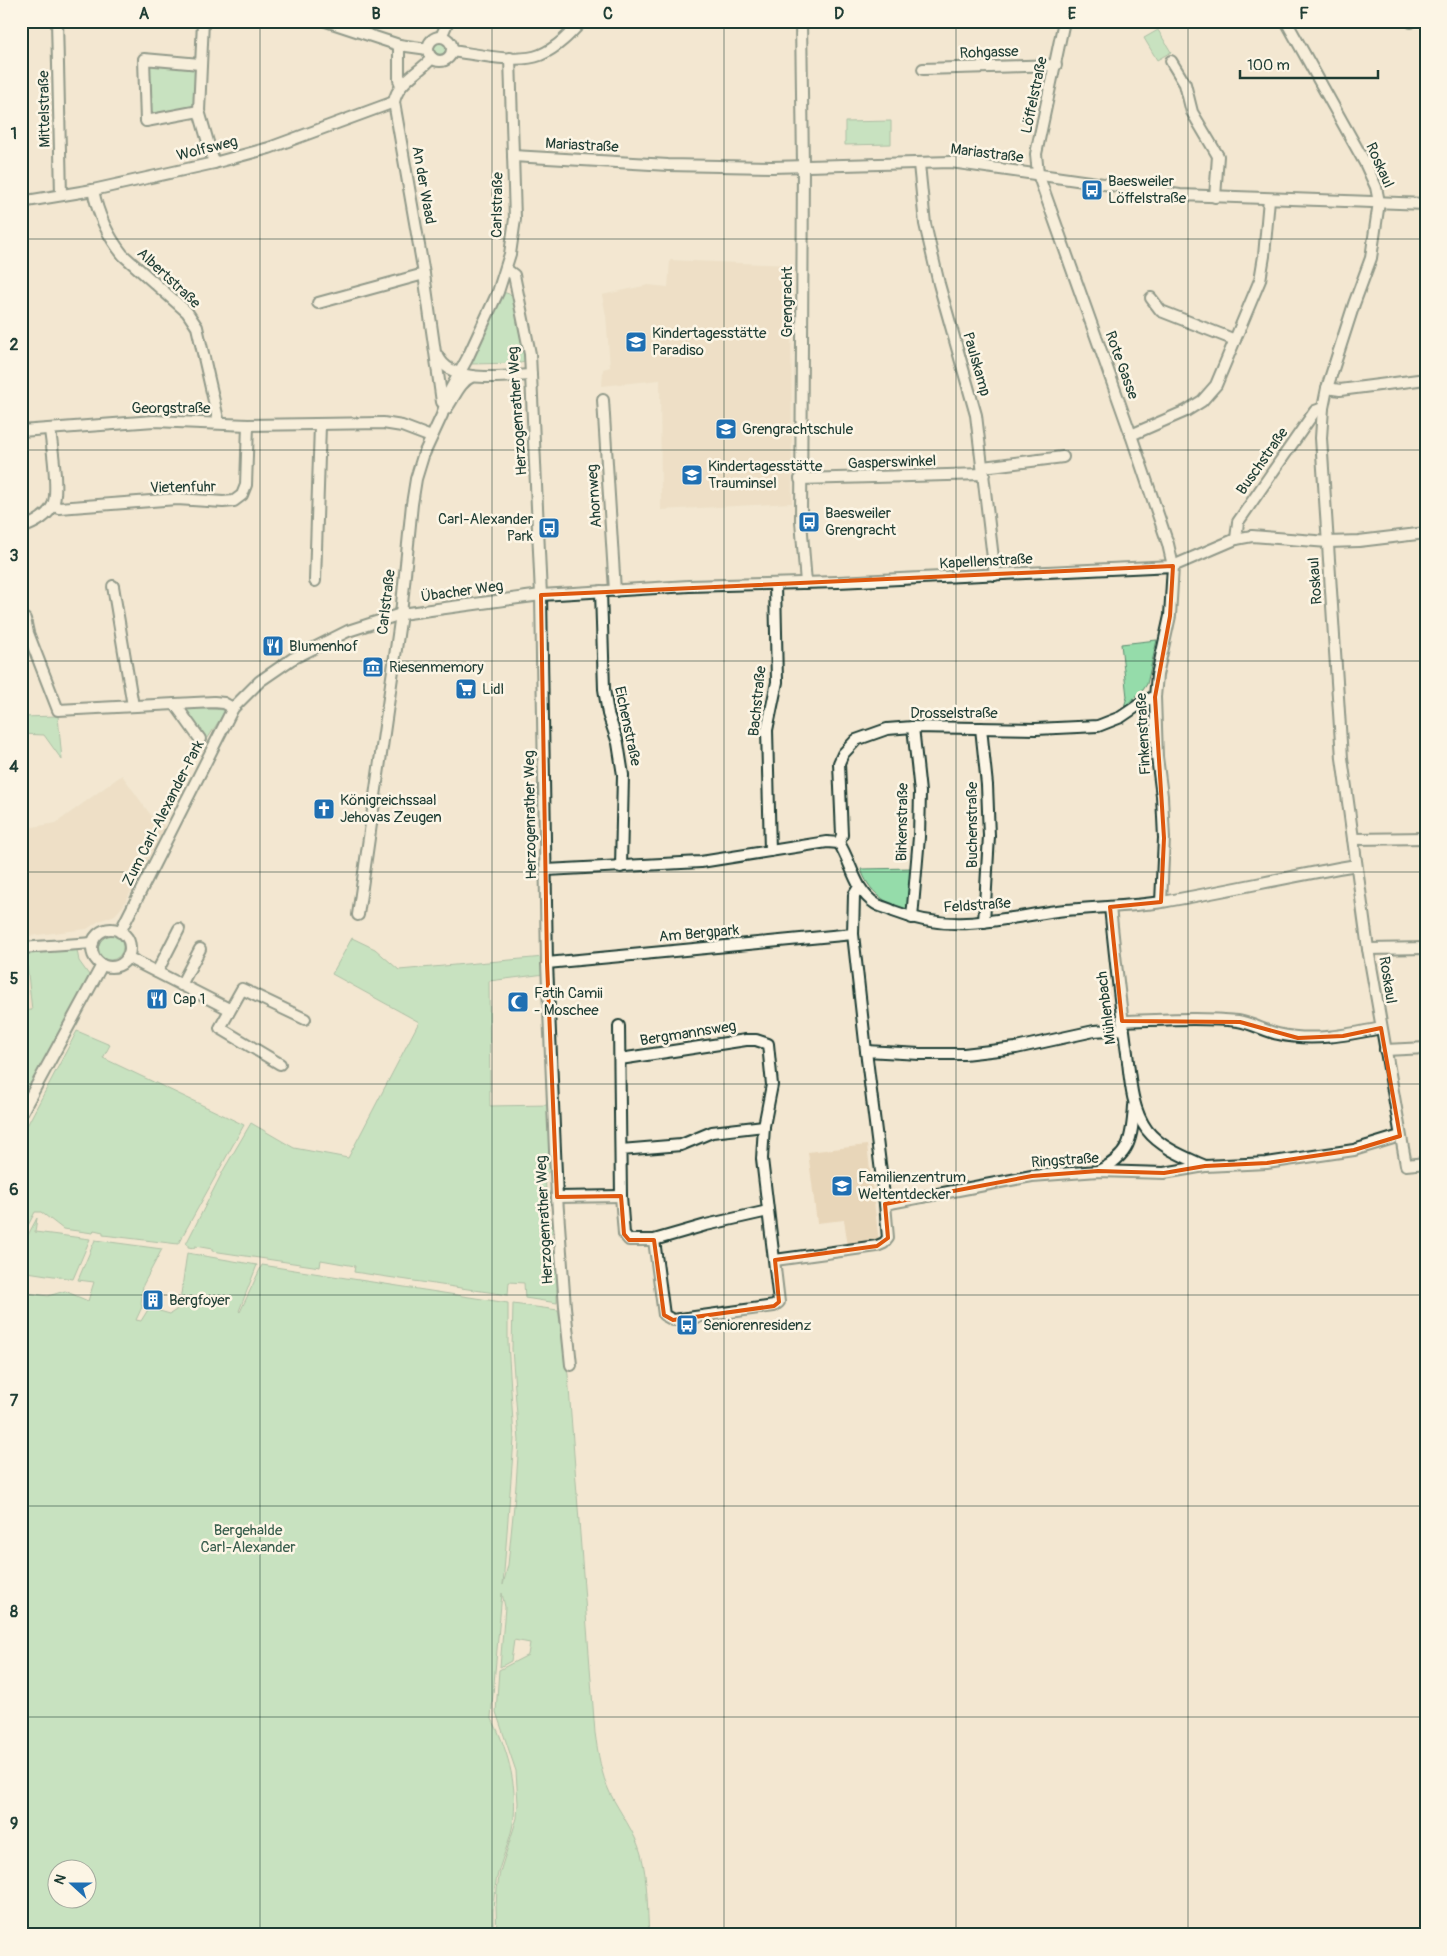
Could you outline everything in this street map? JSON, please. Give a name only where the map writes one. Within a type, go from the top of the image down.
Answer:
[{"type":"street","name":"Mittelstraße","points":[[57,21],[61,195]]},
{"type":"street","points":[[203,21],[199,111],[214,163]]},
{"type":"street","points":[[326,21],[430,53],[442,61],[452,51],[450,42],[441,37],[432,40],[430,53],[401,85],[394,102]]},
{"type":"street","points":[[441,37],[448,21]]},
{"type":"street","points":[[452,51],[510,58],[538,56],[550,50],[582,21]]},
{"type":"street","name":"Grengracht","points":[[801,21],[803,165],[800,521],[806,583]]},
{"type":"street","name":"Löffelstraße","points":[[1038,174],[1036,154],[1064,21]]},
{"type":"street","name":"Roskaul","points":[[1286,21],[1365,163],[1376,187],[1379,202],[1371,258],[1354,304],[1322,408],[1320,438],[1339,717],[1356,866],[1368,949],[1406,1165],[1426,1163]]},
{"type":"street","points":[[399,45],[399,80],[401,85]]},
{"type":"street","name":"Carlstraße","points":[[442,415],[448,394],[498,292],[506,269],[513,238],[510,58]]},
{"type":"street","points":[[199,111],[146,121],[144,59],[200,64]]},
{"type":"street","points":[[1172,61],[1185,84],[1192,112],[1218,156],[1215,197]]},
{"type":"street","name":"Rohgasse","points":[[923,69],[1056,66]]},
{"type":"street","name":"Wolfsweg","points":[[21,202],[93,190],[214,163],[269,148],[394,102]]},
{"type":"street","name":"An der Waad","points":[[394,102],[443,395],[442,415]]},
{"type":"street","name":"Mariastraße","points":[[513,156],[668,165],[772,167],[951,162],[1148,192],[1215,197],[1426,204]]},
{"type":"street","name":"Paulskamp","points":[[919,164],[925,224],[939,284],[976,415],[984,471],[994,576]]},
{"type":"street","name":"Rote Gasse","points":[[1038,174],[1131,435],[1168,544],[1173,566]]},
{"type":"street","name":"Albertstraße","points":[[93,190],[96,206],[105,230],[116,246],[123,255],[187,312],[197,327],[218,423]]},
{"type":"street","points":[[1131,435],[1186,411],[1202,401],[1216,385],[1260,280],[1269,199]]},
{"type":"street","name":"Herzogenrather Weg","points":[[506,269],[514,276],[530,354],[541,595],[547,963],[557,1197],[571,1366]]},
{"type":"street","points":[[318,303],[424,274]]},
{"type":"street","points":[[1151,298],[1161,311],[1235,340]]},
{"type":"street","name":"An der Waad","points":[[435,348],[443,365],[452,372],[460,372]]},
{"type":"street","points":[[460,372],[473,376],[531,375]]},
{"type":"street","name":"Carlstraße","points":[[358,915],[401,614],[413,496],[423,456],[442,415],[461,384],[473,376]]},
{"type":"street","points":[[1328,388],[1340,390],[1426,379]]},
{"type":"street","name":"Ahornweg","points":[[603,400],[615,590]]},
{"type":"street","name":"Buschstraße","points":[[1236,538],[1238,522],[1315,410],[1322,408]]},
{"type":"street","name":"Georgstraße","points":[[21,431],[154,421],[248,425],[383,423],[402,426],[431,437]]},
{"type":"street","name":"Vietenfuhr","points":[[52,505],[59,508],[177,499],[234,501],[242,495],[246,485],[248,425]]},
{"type":"street","points":[[315,580],[320,425]]},
{"type":"street","points":[[21,528],[35,523],[52,505],[56,493],[50,430]]},
{"type":"street","name":"Gasperswinkel","points":[[800,479],[984,471],[1063,457]]},
{"type":"street","name":"Kapellenstraße","points":[[541,595],[689,586],[994,576],[1173,566],[1236,538],[1268,536],[1328,542],[1359,541],[1426,533]]},
{"type":"street","name":"Finkenstraße","points":[[1161,902],[1164,838],[1162,796],[1157,757],[1155,697],[1157,675],[1170,616],[1173,566]]},
{"type":"street","name":"Bachstraße","points":[[770,850],[767,730],[777,682],[776,584]]},
{"type":"street","points":[[113,586],[133,706]]},
{"type":"street","name":"Eichenstraße","points":[[601,591],[604,689],[608,714],[618,743],[623,775],[621,867]]},
{"type":"street","name":"Übacher Weg","points":[[234,708],[260,681],[292,659],[348,631],[401,614],[541,595]]},
{"type":"street","points":[[25,619],[28,633],[58,710],[214,702],[224,703],[234,708]]},
{"type":"street","name":"Drosselstraße","points":[[839,843],[842,835],[839,763],[843,754],[856,740],[887,729],[913,727],[1071,728],[1098,726],[1121,717],[1146,700],[1155,697]]},
{"type":"street","points":[[176,704],[200,739]]},
{"type":"street","name":"Zum Carl-Alexander-Park","points":[[120,932],[234,708]]},
{"type":"street","name":"Birkenstraße","points":[[912,918],[919,837],[920,792],[913,727]]},
{"type":"street","name":"Buchenstraße","points":[[982,728],[988,785],[989,836],[984,922]]},
{"type":"street","points":[[1353,839],[1426,838]]},
{"type":"street","points":[[546,870],[701,862],[826,842],[839,843]]},
{"type":"street","name":"Feldstraße","points":[[839,843],[846,854],[859,887],[876,904],[912,918],[946,924],[984,922],[1057,911],[1161,902],[1300,874],[1356,866]]},
{"type":"street","points":[[775,1260],[877,1246],[884,1243],[888,1238],[853,934],[854,895],[859,887]]},
{"type":"street","name":"Mühlenbach","points":[[1098,1172],[1120,1158],[1128,1144],[1133,1125],[1134,1105],[1110,907]]},
{"type":"street","points":[[157,972],[179,929]]},
{"type":"street","points":[[114,930],[120,932],[129,943],[127,957],[119,965],[107,967],[102,965],[93,956],[93,943],[101,932],[114,930]]},
{"type":"street","name":"Am Bergpark","points":[[547,963],[853,934]]},
{"type":"street","points":[[21,948],[93,943]]},
{"type":"street","points":[[1368,949],[1426,948]]},
{"type":"street","points":[[181,985],[200,949]]},
{"type":"street","points":[[127,957],[229,1009]]},
{"type":"street","points":[[21,1114],[102,965]]},
{"type":"street","points":[[280,1064],[220,1028],[229,1009],[242,988],[305,1019]]},
{"type":"street","points":[[866,1051],[964,1054],[1016,1048],[1123,1025],[1187,1018],[1240,1022],[1298,1038],[1343,1036],[1381,1028]]},
{"type":"street","name":"Bergmannsweg","points":[[619,1026],[621,1196],[624,1234],[629,1240],[654,1240],[706,1225],[768,1211]]},
{"type":"street","name":"Bergmannsweg","points":[[620,1059],[746,1040],[756,1040],[768,1044],[772,1085],[764,1126],[762,1159],[779,1302],[774,1306],[673,1320],[664,1315],[654,1240]]},
{"type":"street","points":[[1385,1050],[1426,1048]]},
{"type":"street","name":"Mühlenbach","points":[[1134,1105],[1147,1130],[1159,1142],[1205,1166]]},
{"type":"street","points":[[621,1150],[681,1145],[712,1132],[764,1126]]},
{"type":"street","name":"Ringstraße","points":[[885,1204],[1032,1176],[1098,1172],[1164,1173],[1205,1166],[1267,1163],[1354,1150],[1400,1136]]},
{"type":"street","points":[[557,1197],[621,1196]]},
{"type":"highlighted area","points":[[1173,566],[1170,616],[1155,697],[1164,838],[1161,902],[1110,907],[1122,1021],[1240,1022],[1298,1038],[1343,1036],[1381,1028],[1400,1136],[1354,1150],[1267,1163],[1205,1166],[1164,1173],[1098,1171],[1032,1176],[885,1204],[888,1238],[877,1246],[775,1260],[779,1302],[774,1306],[673,1320],[664,1315],[654,1240],[629,1240],[624,1234],[621,1196],[557,1197],[547,963],[541,595]]},
{"type":"shaded area","name":"Grengrachtschule","points":[[670,260],[791,265],[792,503],[661,510],[660,380],[602,386],[603,369],[610,367],[606,316],[602,295],[648,285],[668,287]]},
{"type":"shaded area","points":[[122,775],[155,821],[166,826],[123,906],[115,915],[99,921],[87,929],[21,937],[21,829],[56,823]]},
{"type":"shaded area","points":[[21,956],[26,956],[32,1011],[21,1011]]},
{"type":"shaded area","name":"Familienzentrum Weltentdecker","points":[[867,1145],[879,1242],[848,1246],[844,1220],[817,1223],[808,1152]]},
{"type":"green space","points":[[1158,30],[1171,52],[1157,60],[1144,38]]},
{"type":"green space","points":[[442,42],[445,43],[445,53],[438,54],[435,53],[434,46],[435,43]]},
{"type":"green space","points":[[151,65],[191,67],[195,71],[196,107],[151,117],[148,72]]},
{"type":"green space","points":[[891,121],[891,144],[845,145],[845,122]]},
{"type":"green space","points":[[503,292],[512,295],[525,362],[470,364]]},
{"type":"green space","points":[[1157,640],[1147,684],[1124,707],[1127,697],[1121,644]]},
{"type":"green space","points":[[179,707],[226,710],[204,744]]},
{"type":"green space","points":[[58,716],[62,760],[44,735],[21,734],[21,717]]},
{"type":"green space","points":[[913,868],[908,910],[892,905],[879,896],[868,884],[861,869]]},
{"type":"green space","points":[[110,934],[119,938],[123,947],[119,956],[110,960],[101,956],[97,947],[101,938]]},
{"type":"green space","points":[[352,938],[375,949],[399,970],[544,957],[545,974],[489,981],[490,1106],[549,1105],[552,1169],[545,1175],[546,1190],[553,1194],[554,1199],[547,1205],[548,1220],[555,1224],[556,1229],[549,1235],[549,1250],[557,1254],[561,1289],[557,1289],[557,1303],[525,1298],[524,1283],[509,1282],[508,1295],[354,1272],[355,1266],[321,1260],[320,1267],[212,1251],[212,1249],[195,1246],[194,1248],[188,1247],[186,1244],[224,1169],[251,1123],[294,1148],[348,1158],[419,1022],[332,974]]},
{"type":"green space","points":[[77,950],[79,961],[89,975],[21,1109],[21,1011],[32,1010],[26,956],[21,956],[21,953]]},
{"type":"green space","points":[[77,1031],[110,1045],[103,1058],[244,1125],[178,1244],[103,1235],[103,1232],[94,1230],[93,1233],[63,1229],[41,1212],[35,1212],[21,1239],[21,1137]]},
{"type":"green space","points":[[37,1218],[35,1232],[90,1239],[73,1279],[21,1271],[21,1248]]},
{"type":"green space","name":"Bergehalde Carl-Alexander","points":[[95,1240],[162,1249],[143,1285],[142,1307],[136,1320],[141,1321],[149,1308],[170,1314],[179,1308],[187,1253],[257,1265],[240,1312],[262,1265],[508,1303],[508,1342],[514,1439],[503,1585],[508,1565],[519,1441],[512,1349],[513,1304],[558,1310],[568,1375],[595,1733],[600,1763],[607,1786],[631,1830],[641,1854],[646,1884],[649,1935],[497,1935],[497,1889],[500,1872],[517,1818],[518,1803],[516,1771],[496,1712],[499,1670],[528,1655],[530,1643],[514,1640],[511,1661],[500,1667],[505,1607],[502,1593],[491,1717],[502,1740],[510,1766],[515,1804],[511,1831],[495,1888],[494,1935],[21,1935],[21,1292],[48,1296],[65,1291],[88,1301],[94,1282],[78,1280]]},
{"type":"place","name":"Baesweiler Löffelstraße","points":[[1092,190]]},
{"type":"place","name":"Kindertagesstätte Paradiso","points":[[636,342]]},
{"type":"place","name":"Grengrachtschule","points":[[726,429]]},
{"type":"place","name":"Kindertagesstätte Trauminsel","points":[[692,475]]},
{"type":"place","name":"Baesweiler Grengracht","points":[[809,522]]},
{"type":"place","name":"Carl-Alexander Park","points":[[549,528]]},
{"type":"place","name":"Blumenhof","points":[[273,646]]},
{"type":"place","name":"Riesenmemory","points":[[373,667]]},
{"type":"place","name":"Lidl","points":[[466,689]]},
{"type":"place","name":"Königreichssaal Jehovas Zeugen","points":[[324,809]]},
{"type":"place","name":"Cap 1","points":[[157,999]]},
{"type":"place","name":"Fatih Camii - Moschee","points":[[518,1002]]},
{"type":"place","name":"Familienzentrum Weltentdecker","points":[[842,1186]]},
{"type":"place","name":"Bergfoyer","points":[[153,1300]]},
{"type":"place","name":"Seniorenresidenz","points":[[687,1325]]}]
